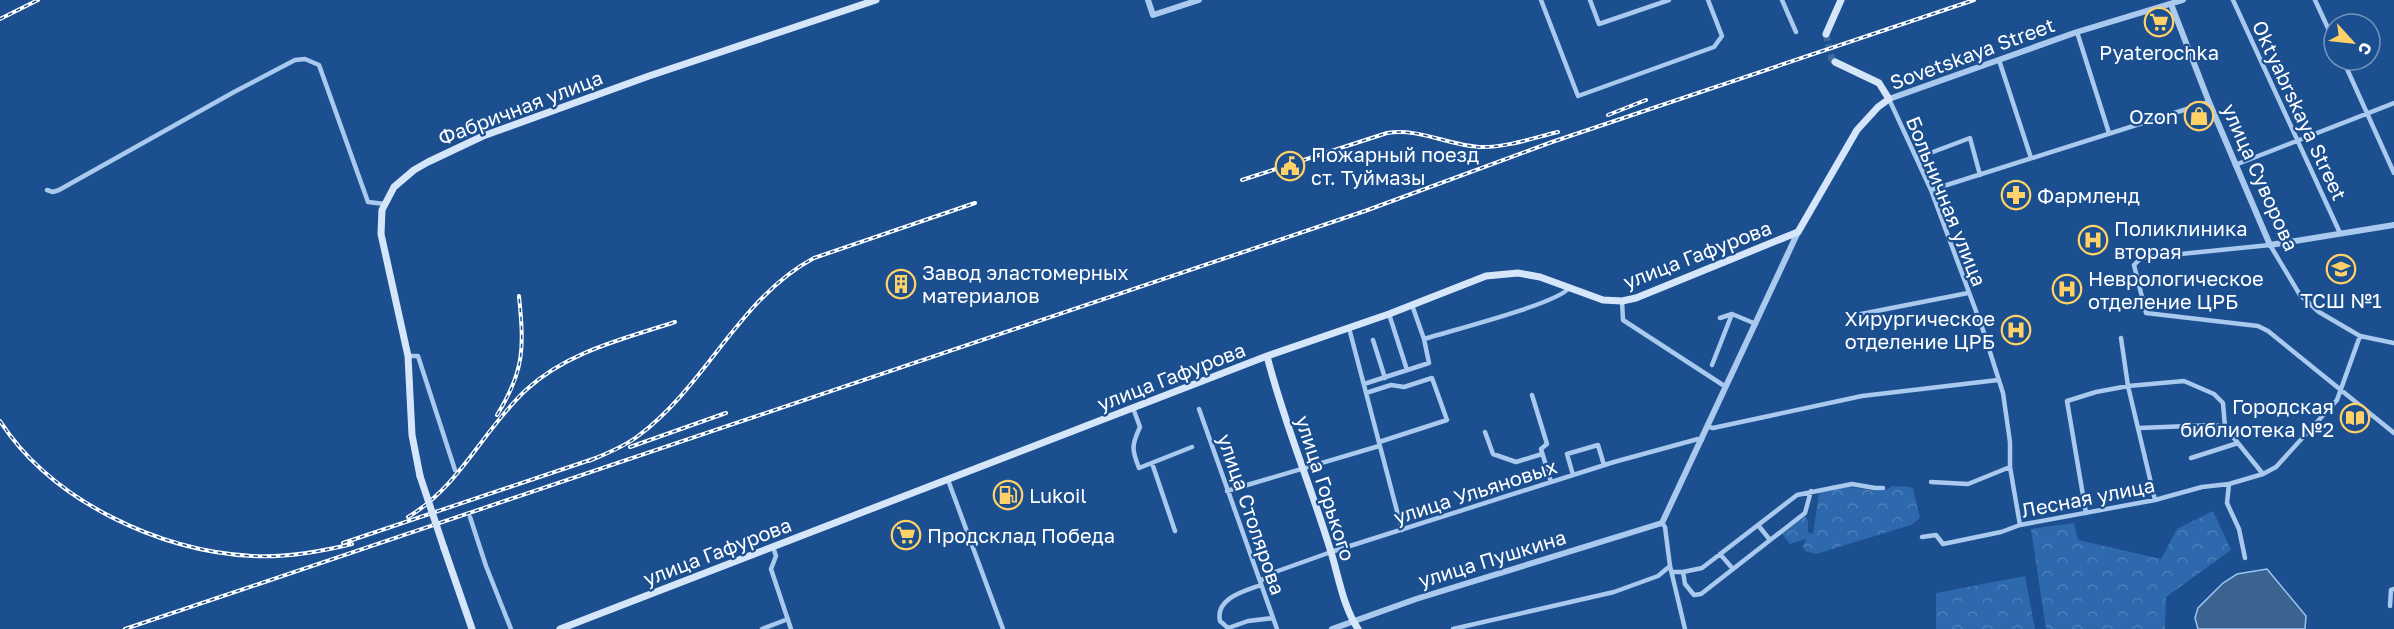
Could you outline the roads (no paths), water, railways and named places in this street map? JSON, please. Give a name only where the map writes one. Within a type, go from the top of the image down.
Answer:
[{"type":"main road","name":"Фабричная улица","points":[[472,629],[420,476],[412,435],[408,356],[381,234],[381,220],[385,204],[394,187],[414,170],[483,135],[649,76],[876,0]]},
{"type":"main road","points":[[1826,34],[1840,0]]},
{"type":"main road","points":[[1835,62],[1879,83],[1889,99]]},
{"type":"main road","name":"Sovetskaya Street","points":[[1798,232],[1857,130],[1878,106],[1889,99]]},
{"type":"main road","name":"улица Гафурова","points":[[560,629],[1268,356],[1389,314],[1486,276],[1518,273],[1540,277],[1603,300],[1622,301],[1636,298],[1798,232]]},
{"type":"main road","name":"улица Горького","points":[[1268,356],[1343,595],[1358,629]]},
{"type":"street","points":[[1148,0],[1153,15],[1199,0]]},
{"type":"street","points":[[1541,0],[1578,96],[1714,47],[1722,36],[1708,0]]},
{"type":"street","points":[[1590,0],[1599,24],[1669,0]]},
{"type":"street","points":[[1782,0],[1797,32]]},
{"type":"street","name":"Sovetskaya Street","points":[[1889,99],[2076,32],[2183,0]]},
{"type":"street","name":"Oktyabrskaya Street","points":[[2233,0],[2340,233]]},
{"type":"street","points":[[2315,0],[2322,15]]},
{"type":"street","name":"улица Суворова","points":[[2171,4],[2209,102],[2270,245],[2300,295],[2319,312],[2360,336],[2394,343]]},
{"type":"street","points":[[2076,32],[2109,133]]},
{"type":"street","points":[[48,190],[53,192],[58,190],[234,92],[295,60],[305,59],[319,65],[368,202],[385,204]]},
{"type":"street","points":[[2000,60],[2031,158]]},
{"type":"street","points":[[2348,72],[2394,173]]},
{"type":"street","name":"Больничная улица","points":[[1889,99],[1930,190],[2003,393],[2010,442],[2010,467],[2020,525]]},
{"type":"street","points":[[1930,190],[2209,102]]},
{"type":"street","points":[[2235,165],[2394,103]]},
{"type":"street","points":[[1917,158],[1970,138],[1980,175]]},
{"type":"street","points":[[2394,225],[2270,245],[2141,258],[2134,266],[2146,313],[2258,326],[2268,331],[2394,433]]},
{"type":"street","name":"Sovetskaya Street","points":[[1662,523],[1709,427],[1798,232]]},
{"type":"street","points":[[1424,339],[1524,309],[1564,294],[1569,288]]},
{"type":"street","points":[[1861,314],[1968,293]]},
{"type":"street","points":[[1622,301],[1623,320],[1727,387]]},
{"type":"street","points":[[1364,384],[1429,363],[1424,339],[1412,305]]},
{"type":"street","points":[[1389,314],[1407,370]]},
{"type":"street","points":[[1720,318],[1732,314],[1756,324]]},
{"type":"street","points":[[1712,365],[1732,314]]},
{"type":"street","points":[[1349,328],[1402,530]]},
{"type":"street","points":[[2086,513],[2067,401],[2096,392],[2128,386],[2184,381],[2214,394],[2223,403],[2225,427],[2263,474],[2276,467],[2337,400],[2360,336]]},
{"type":"street","points":[[2121,338],[2128,386],[2155,500]]},
{"type":"street","points":[[1373,340],[1384,378]]},
{"type":"street","points":[[408,356],[418,356],[455,470]]},
{"type":"street","points":[[1227,491],[1379,444],[1447,420],[1432,378],[1404,387],[1391,384],[1366,393]]},
{"type":"street","points":[[1709,427],[1862,396],[1998,380]]},
{"type":"street","points":[[1532,395],[1547,444],[1540,448],[1551,482]]},
{"type":"street","points":[[1133,408],[1140,428],[1132,442],[1133,453],[1139,468],[1192,447]]},
{"type":"street","name":"улица Столярова","points":[[1199,409],[1276,629]]},
{"type":"street","points":[[2139,428],[2214,425],[2225,427]]},
{"type":"street","points":[[1485,432],[1493,454],[1516,462],[1542,454]]},
{"type":"street","name":"улица Ульяновых","points":[[1273,618],[1228,628],[1220,621],[1220,608],[1226,600],[1261,583],[1275,572],[1331,552],[1604,465],[1698,439],[1702,440]]},
{"type":"street","points":[[2191,458],[2238,443]]},
{"type":"street","points":[[1573,475],[1567,454],[1598,445],[1604,465]]},
{"type":"street","points":[[1152,463],[1175,531]]},
{"type":"street","points":[[1930,482],[1968,484],[2010,467]]},
{"type":"street","name":"Лесная улица","points":[[1922,537],[1936,535],[1943,544],[2001,532],[2020,525],[2155,500],[2202,487],[2229,484],[2263,474]]},
{"type":"street","points":[[948,480],[1003,629]]},
{"type":"street","points":[[1453,629],[1614,592],[1671,569],[1683,572],[1702,568],[1797,495],[1852,484],[1883,488]]},
{"type":"street","points":[[2229,484],[2227,503],[2238,529],[2245,558]]},
{"type":"street","points":[[1683,572],[1685,584],[1694,595],[1701,594],[1805,513],[1811,491]]},
{"type":"street","points":[[471,517],[486,566],[511,629]]},
{"type":"street","points":[[1662,523],[1665,527],[1671,569],[1685,629]]},
{"type":"street","name":"улица Пушкина","points":[[1332,629],[1426,596],[1662,523]]},
{"type":"street","points":[[1758,525],[1770,540]]},
{"type":"street","points":[[773,547],[776,556],[771,569],[791,629]]},
{"type":"street","points":[[1720,554],[1733,569]]},
{"type":"street","points":[[2390,606],[2391,590],[2394,589]]},
{"type":"street","points":[[762,629],[788,619]]},
{"type":"tunnel","points":[[1826,34],[1832,59],[1835,62]]},
{"type":"railway","points":[[0,19],[38,0]]},
{"type":"railway","points":[[125,629],[1365,211],[1552,142],[1974,0]]},
{"type":"railway","points":[[1608,115],[1646,100]]},
{"type":"railway","points":[[1242,180],[1387,133],[1411,133],[1467,146],[1489,147],[1558,132]]},
{"type":"railway","points":[[589,461],[633,440],[662,416],[684,393],[743,319],[788,275],[814,258],[975,203]]},
{"type":"railway","points":[[497,415],[518,371],[522,344],[519,296]]},
{"type":"railway","points":[[408,517],[442,490],[511,406],[542,377],[577,356],[596,348],[675,322]]},
{"type":"railway","points":[[630,447],[726,413]]},
{"type":"railway","points":[[0,421],[22,450],[48,475],[78,498],[111,517],[145,532],[181,544],[217,552],[252,556],[302,554],[352,544]]},
{"type":"railway","points":[[343,543],[596,458]]},
{"type":"place","name":"Pyaterochka","points":[[2159,22]]},
{"type":"place","name":"Ozon","points":[[2199,116]]},
{"type":"place","name":"Пожарный поезд ст. Туймазы","points":[[1290,166]]},
{"type":"place","name":"Фармленд","points":[[2016,195]]},
{"type":"place","name":"Поликлиника вторая","points":[[2093,240]]},
{"type":"place","name":"ТСШ №1","points":[[2341,269]]},
{"type":"place","name":"Завод эластомерных материалов","points":[[901,284]]},
{"type":"place","name":"Неврологическое отделение ЦРБ","points":[[2067,289]]},
{"type":"place","name":"Хирургическое отделение ЦРБ","points":[[2016,330]]},
{"type":"place","name":"Городская библиотека №2","points":[[2355,418]]},
{"type":"place","name":"Lukoil","points":[[1008,495]]},
{"type":"place","name":"Продсклад Победа","points":[[906,535]]}]
